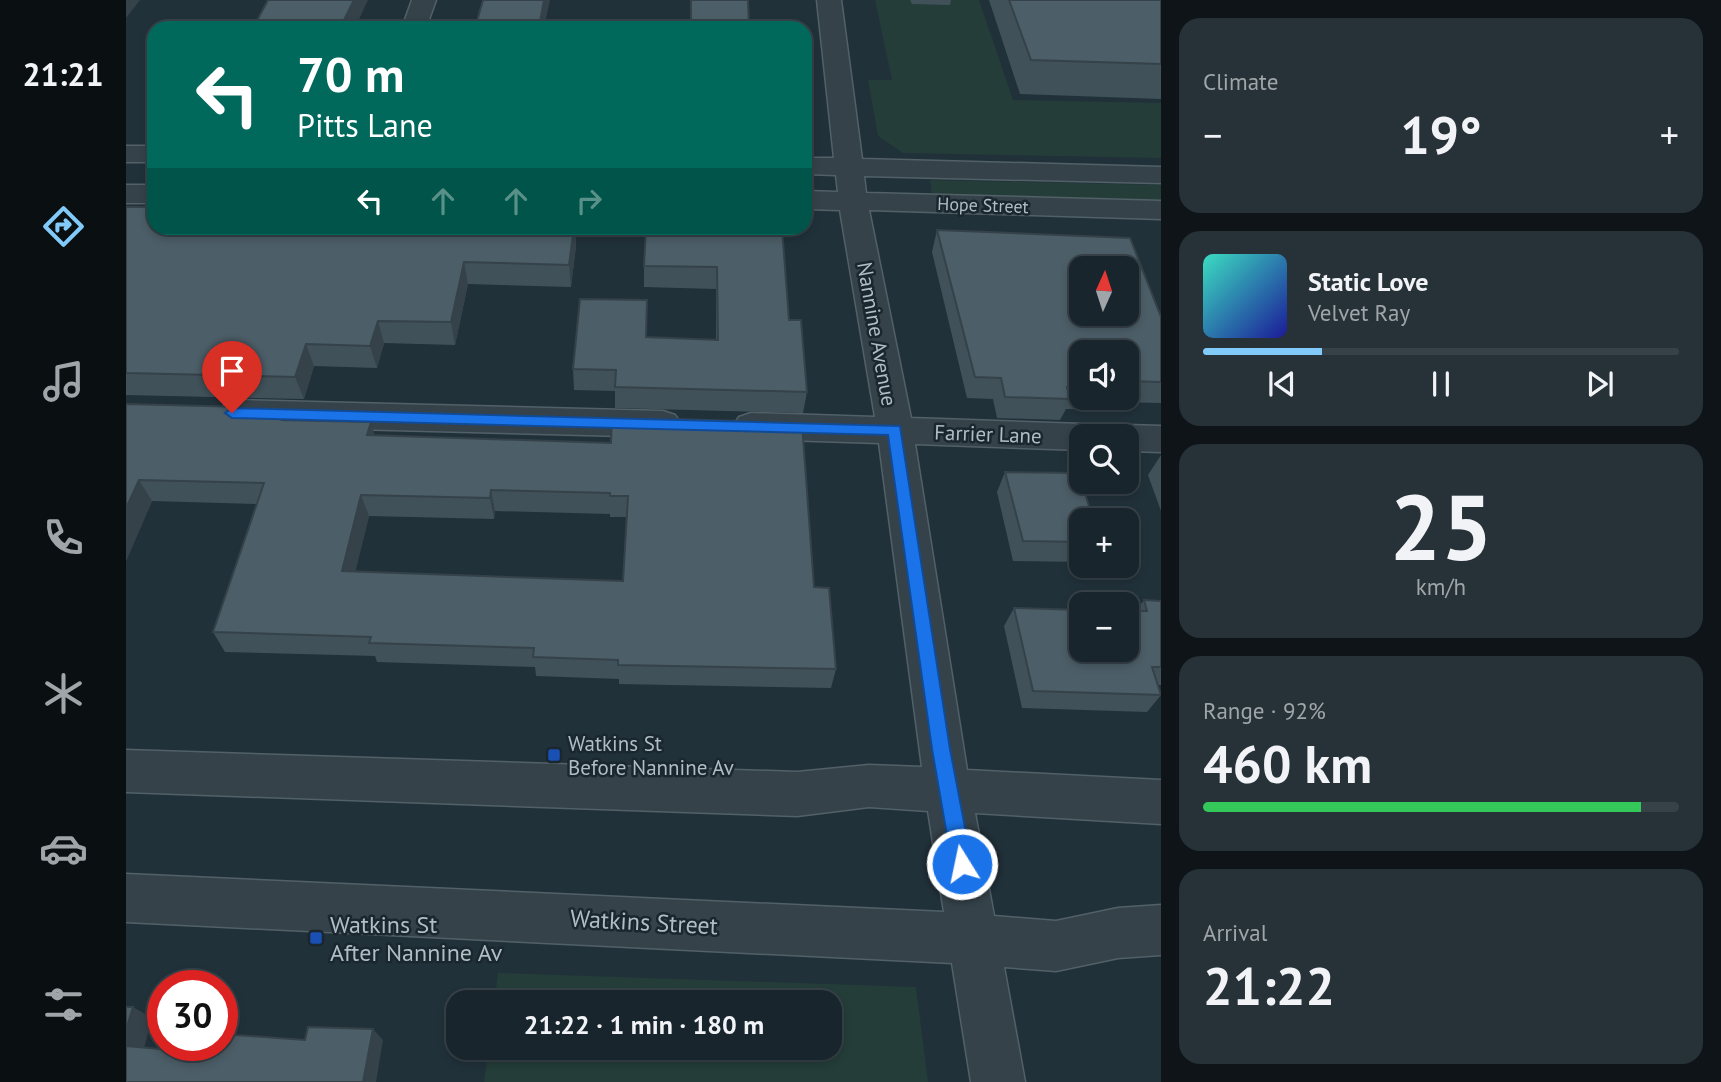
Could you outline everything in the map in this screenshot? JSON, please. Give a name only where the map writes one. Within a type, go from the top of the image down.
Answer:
[{"type":"street","points":[[416,21],[424,0]]},
{"type":"street","name":"Nannine Avenue","points":[[829,0],[852,184],[895,429],[998,1082]]},
{"type":"street","points":[[126,154],[147,154]]},
{"type":"street","name":"Hope Street","points":[[812,169],[852,184],[1161,210]]},
{"type":"street","name":"Hope Street","points":[[812,198],[852,184],[1161,175]]},
{"type":"street","points":[[126,194],[147,194]]},
{"type":"street","name":"Farrier Lane","points":[[209,412],[895,429],[1069,436]]},
{"type":"street","points":[[1139,438],[1161,439]]},
{"type":"street","points":[[126,771],[797,794],[869,786],[1161,802]]},
{"type":"street","name":"Watkins Street","points":[[126,898],[974,937],[1056,946],[1118,933],[1161,930]]},
{"type":"green space","points":[[875,0],[979,0],[1013,100],[1161,103],[1161,158],[903,153],[878,136],[868,80],[892,80]]},
{"type":"green space","points":[[930,180],[1161,185],[1161,209],[932,199]]},
{"type":"green space","points":[[498,973],[916,987],[928,1082],[484,1082],[487,1060],[842,1060],[842,990],[496,990]]},
{"type":"building","points":[[268,0],[354,0],[344,21],[257,21]]},
{"type":"building","points":[[483,0],[544,0],[540,21],[477,21]]},
{"type":"building","points":[[691,0],[748,0],[749,21],[691,21]]},
{"type":"building","points":[[1009,0],[1161,0],[1161,64],[1031,60]]},
{"type":"building","points":[[126,207],[147,207],[147,235],[573,235],[569,265],[464,262],[451,322],[378,321],[370,346],[306,344],[295,377],[126,373]]},
{"type":"building","points":[[937,230],[1130,238],[1137,256],[1069,256],[1069,326],[1139,326],[1139,261],[1161,317],[1161,382],[1139,381],[1139,340],[1069,340],[1069,399],[1005,397],[1001,378],[975,377]]},
{"type":"building","points":[[646,235],[783,235],[789,320],[801,320],[807,392],[615,387],[616,370],[573,369],[580,299],[647,300],[646,337],[718,340],[717,267],[644,266]]},
{"type":"building","points":[[126,404],[285,408],[282,420],[371,422],[367,435],[611,443],[612,417],[802,423],[814,587],[829,588],[836,669],[618,665],[618,660],[533,657],[534,648],[369,643],[371,637],[213,632],[264,483],[139,480],[126,508]],"holes":[[[491,490],[610,493],[610,496],[628,496],[623,581],[342,571],[361,495],[490,498]]]},
{"type":"building","points":[[1005,472],[1069,473],[1069,494],[1085,494],[1089,508],[1069,508],[1069,542],[1023,541]]},
{"type":"building","points":[[1144,600],[1161,601],[1161,667],[1152,667],[1161,695],[1033,691],[1014,608],[1069,610],[1069,662],[1139,662],[1139,611],[1147,611]]},
{"type":"building","points":[[126,1007],[133,1007],[126,1030]]},
{"type":"building","points":[[308,1027],[373,1029],[363,1082],[126,1082],[126,1046],[147,1048],[147,1061],[238,1061],[238,1035],[305,1040]]},
{"type":"place","name":"Watkins St Before Nannine Av","points":[[554,755]]},
{"type":"place","name":"Watkins St After Nannine Av","points":[[316,938]]},
{"type":"route","points":[[232,413],[895,429],[941,749],[962,864]]}]
